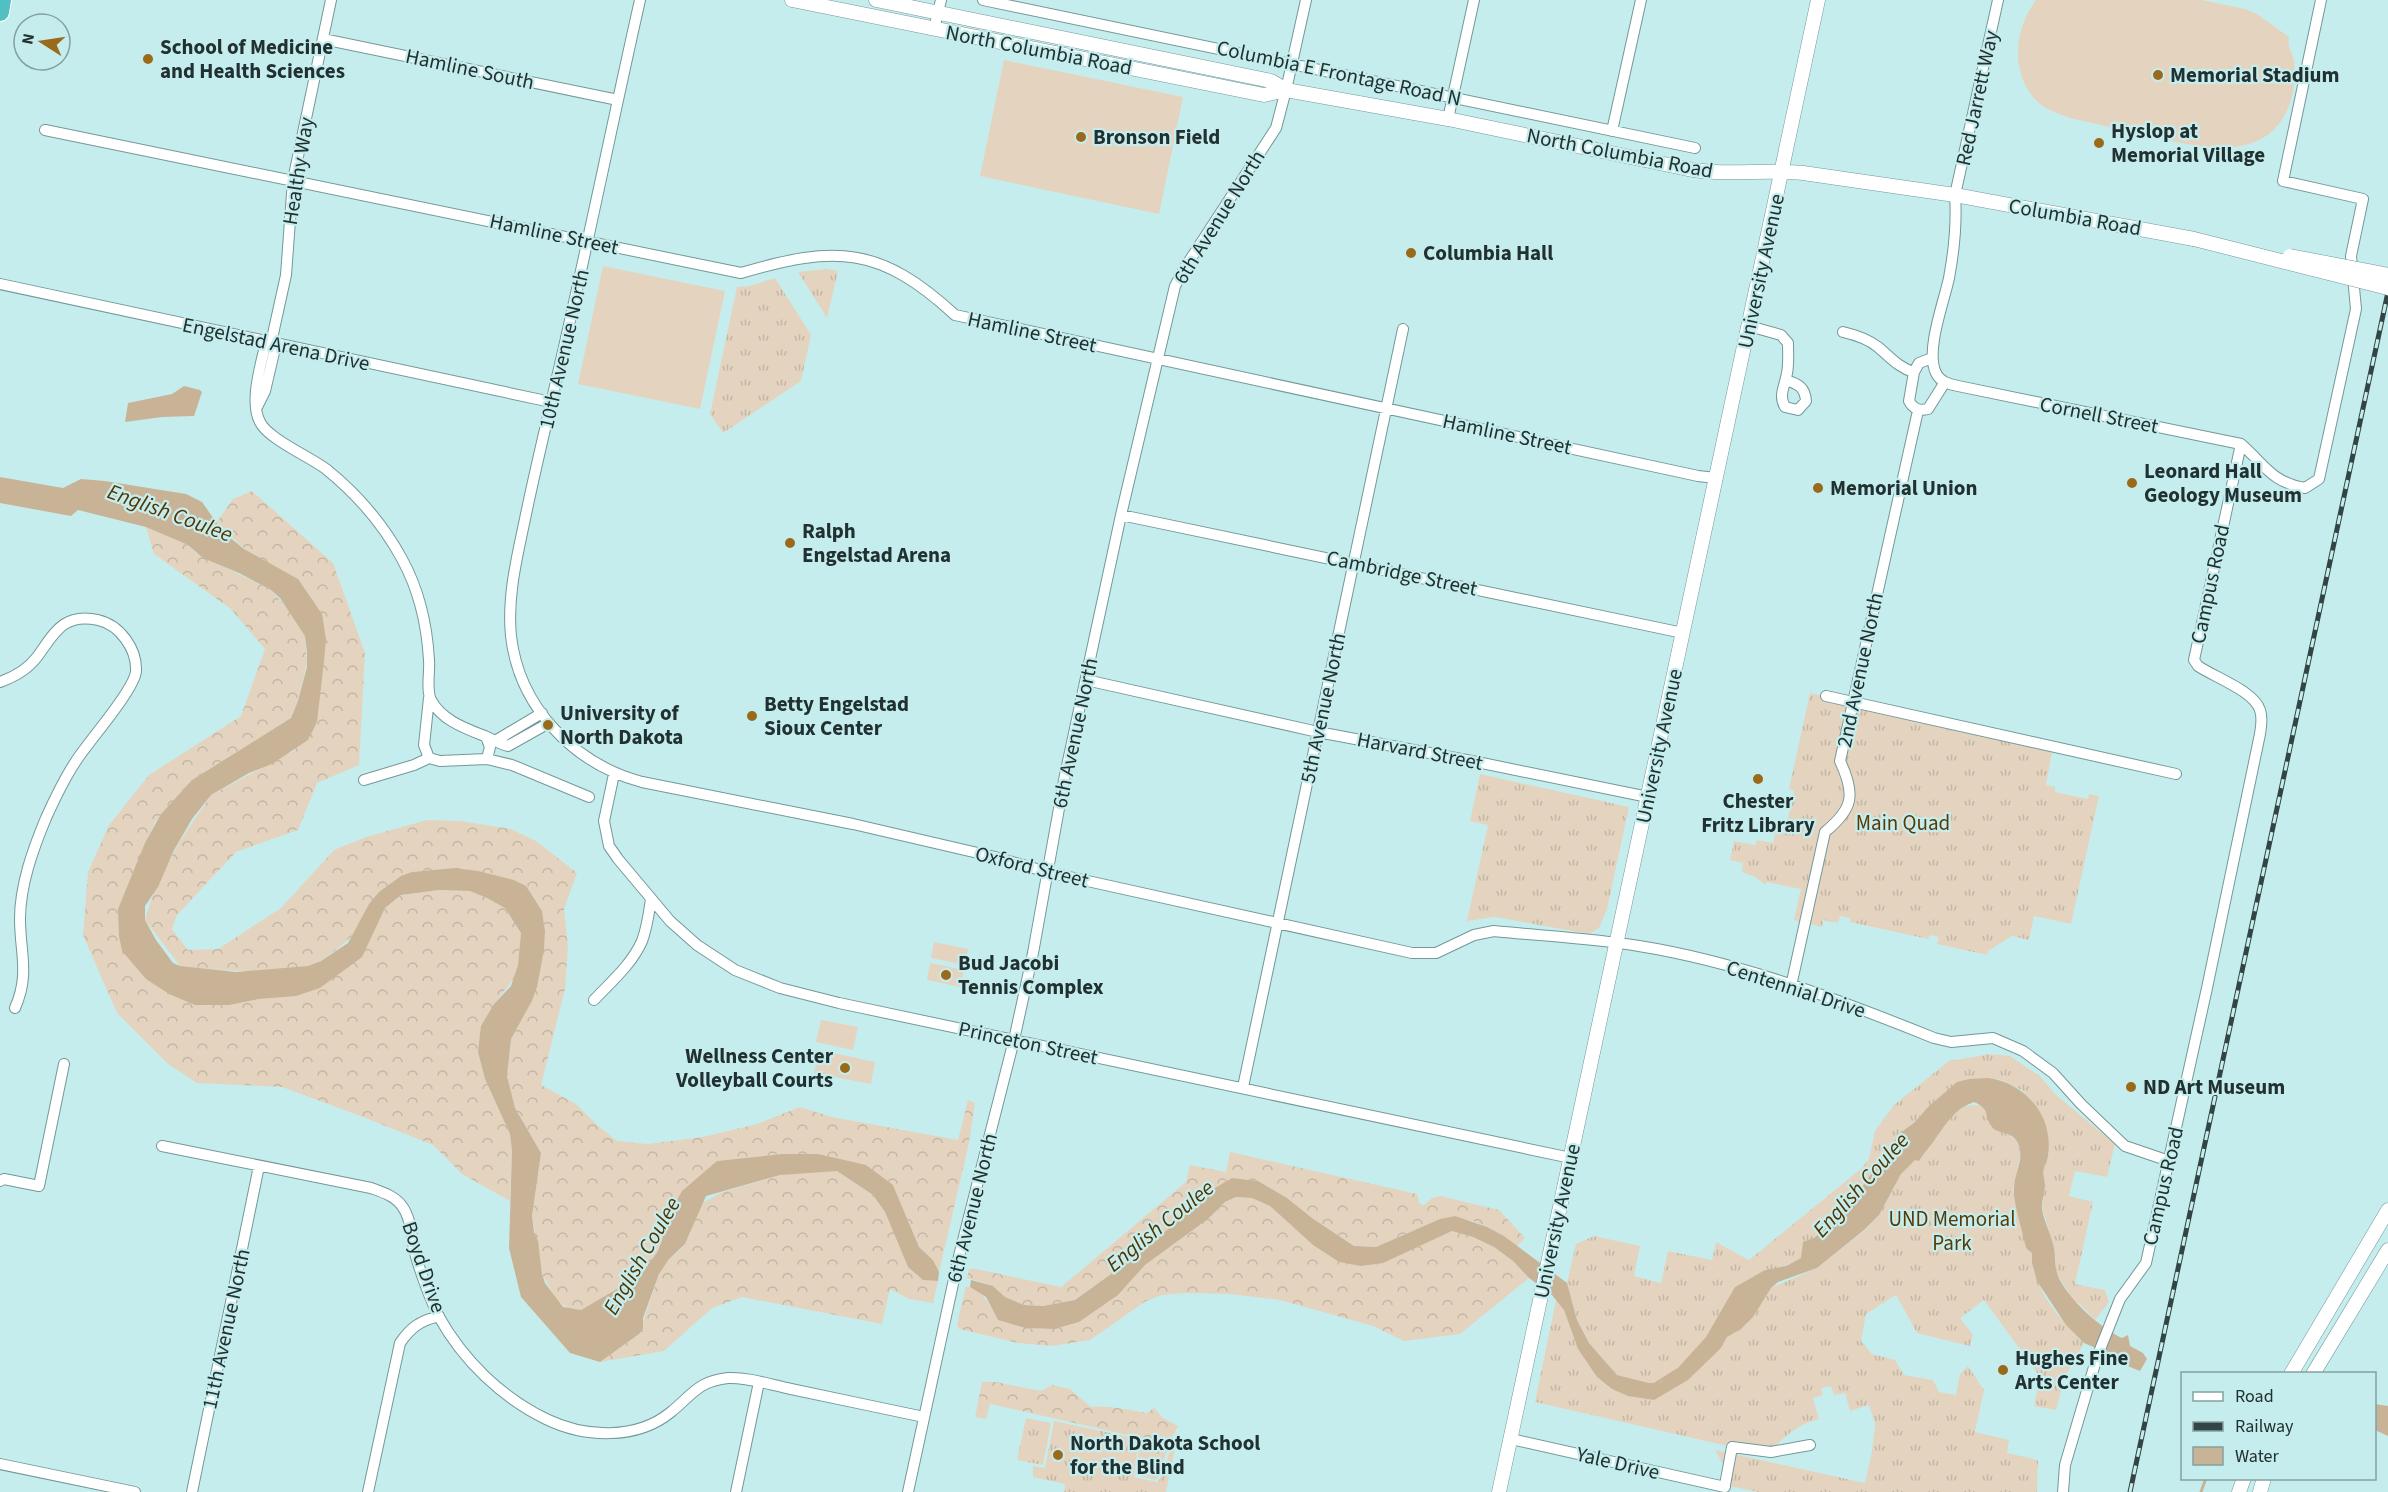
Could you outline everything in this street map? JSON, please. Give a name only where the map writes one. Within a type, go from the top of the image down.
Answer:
[{"type":"highway","points":[[0,12],[2,0]]},
{"type":"main road","name":"North Columbia Road","points":[[792,0],[1264,95],[1286,90]]},
{"type":"main road","name":"North Columbia Road","points":[[876,0],[939,7],[1271,81],[1286,90],[1448,119],[1712,173],[1783,171],[1955,195]]},
{"type":"main road","name":"University Avenue","points":[[1499,1492],[1818,0]]},
{"type":"main road","name":"Columbia Road","points":[[1955,195],[2388,275]]},
{"type":"main road","name":"Columbia Road","points":[[2194,239],[2388,288]]},
{"type":"main road","points":[[2292,1372],[2388,1210]]},
{"type":"main road","points":[[2314,1372],[2388,1250]]},
{"type":"street","name":"Healthy Way","points":[[331,0],[292,180],[286,275],[271,343],[257,386],[258,418],[265,431],[303,453],[341,482],[372,514],[394,544],[414,583],[421,608],[429,660],[429,698]]},
{"type":"street","name":"10th Avenue North","points":[[517,663],[511,636],[510,605],[514,572],[589,240],[640,0]]},
{"type":"street","name":"Columbia E Frontage Road N","points":[[983,0],[1695,148]]},
{"type":"street","name":"6th Avenue North","points":[[908,1492],[974,1195],[1014,1040],[1033,954],[1047,872],[1086,680],[1121,515],[1174,286],[1276,128],[1306,0]]},
{"type":"street","points":[[1448,119],[1474,0]]},
{"type":"street","points":[[1612,130],[1641,0]]},
{"type":"street","name":"Red Jarrett Way","points":[[1955,195],[1998,0]]},
{"type":"street","points":[[2241,444],[2271,474],[2286,485],[2305,488],[2319,479],[2356,309],[2351,256],[2363,199],[2283,182],[2321,0]]},
{"type":"street","points":[[934,29],[939,7]]},
{"type":"street","name":"Hamline South","points":[[323,39],[618,100]]},
{"type":"street","name":"Hamline Street","points":[[45,130],[741,273],[811,256],[841,255],[867,260],[897,272],[922,287],[955,315],[1698,476],[1716,478]]},
{"type":"street","points":[[1932,358],[1919,363],[1914,372],[1909,401],[1917,409],[1928,409],[1945,382],[1936,374],[1932,358],[1949,276],[1957,221],[1955,195]]},
{"type":"street","name":"Engelstad Arena Drive","points":[[0,284],[551,402]]},
{"type":"street","points":[[1749,326],[1781,335],[1788,343],[1785,380]]},
{"type":"street","name":"5th Avenue North","points":[[1243,1088],[1388,409],[1403,329]]},
{"type":"street","points":[[1843,332],[1859,336],[1900,366],[1914,372]]},
{"type":"street","name":"Cornell Street","points":[[1945,382],[2241,444]]},
{"type":"street","name":"2nd Avenue North","points":[[1791,986],[1825,832],[1841,819],[1851,800],[1849,780],[1840,761],[1917,415]]},
{"type":"street","name":"Campus Road","points":[[2063,1492],[2065,1465],[2097,1357],[2120,1299],[2146,1263],[2262,720],[2258,704],[2252,698],[2204,670],[2194,660],[2241,444]]},
{"type":"street","name":"Cambridge Street","points":[[1121,515],[1683,633]]},
{"type":"street","points":[[0,682],[26,668],[37,657],[54,632],[64,625],[81,620],[99,620],[118,630],[132,649],[136,671],[127,694],[92,737],[75,763],[60,789],[36,843],[22,901],[20,917],[24,969],[20,995],[15,1008]]},
{"type":"street","name":"Oxford Street","points":[[517,663],[530,696],[549,723],[573,749],[614,774],[642,782],[853,824],[995,857],[1047,872],[1412,953],[1436,953],[1474,935],[1494,931],[1597,940]]},
{"type":"street","name":"Harvard Street","points":[[1086,680],[1318,732],[1648,797]]},
{"type":"street","points":[[1826,696],[2176,774]]},
{"type":"street","points":[[429,698],[438,709],[458,725],[502,745],[512,745],[549,723]]},
{"type":"street","points":[[429,698],[424,745],[429,758]]},
{"type":"street","points":[[491,739],[542,713]]},
{"type":"street","points":[[487,759],[491,739]]},
{"type":"street","points":[[364,780],[414,765],[429,758],[440,761],[487,759],[513,765],[590,796]]},
{"type":"street","name":"Princeton Street","points":[[614,774],[604,821],[606,836],[618,859],[676,927],[697,945],[735,970],[758,981],[838,1003],[1571,1158]]},
{"type":"street","points":[[594,1000],[638,949],[643,939],[651,899]]},
{"type":"street","name":"Centennial Drive","points":[[1597,940],[1636,945],[1686,956],[1791,986],[1890,1020],[1934,1038],[1951,1042],[1993,1038],[2023,1051],[2053,1073],[2081,1104],[2125,1146],[2169,1161]]},
{"type":"street","points":[[0,1181],[4,1179],[39,1186],[64,1064]]},
{"type":"street","name":"Boyd Drive","points":[[162,1146],[371,1188],[390,1195],[402,1205],[409,1221],[415,1253],[439,1316],[482,1375],[511,1398],[547,1420],[580,1431],[610,1434],[634,1429],[671,1412],[692,1391],[710,1382],[727,1378],[759,1382],[924,1417]]},
{"type":"street","name":"11th Avenue North","points":[[192,1492],[259,1166]]},
{"type":"street","points":[[368,1492],[400,1343],[410,1329],[423,1320],[439,1316]]},
{"type":"street","points":[[736,1492],[759,1382]]},
{"type":"street","name":"Yale Drive","points":[[1511,1439],[1725,1486],[1732,1447],[1771,1452],[1809,1445]]},
{"type":"street","points":[[0,1464],[114,1490],[135,1492]]},
{"type":"green space","name":"Memorial Stadium","points":[[2036,0],[2202,0],[2245,9],[2257,14],[2289,37],[2295,72],[2290,103],[2280,123],[2265,137],[2248,144],[2228,148],[2186,144],[2060,114],[2036,101],[2026,86],[2018,61],[2023,23]]},
{"type":"green space","name":"Bronson Field","points":[[1004,60],[1183,97],[1159,214],[980,176]]},
{"type":"green space","points":[[603,266],[725,291],[700,409],[578,384]]},
{"type":"green space","points":[[826,269],[838,271],[827,318],[798,272]]},
{"type":"green space","points":[[775,278],[811,335],[801,381],[723,433],[710,414],[737,287],[750,286]]},
{"type":"green space","points":[[252,491],[333,563],[365,653],[359,765],[317,783],[298,830],[236,852],[177,915],[172,929],[188,950],[218,949],[281,908],[334,850],[366,837],[427,820],[460,821],[511,829],[536,841],[577,873],[564,909],[568,947],[565,989],[541,1085],[576,1104],[617,1141],[648,1144],[703,1137],[757,1124],[800,1107],[832,1117],[958,1140],[968,1100],[975,1103],[969,1143],[939,1272],[933,1260],[919,1247],[893,1185],[818,1154],[782,1154],[717,1161],[646,1269],[612,1293],[581,1310],[568,1308],[558,1302],[542,1274],[532,1216],[541,1153],[515,1108],[507,1076],[511,1039],[532,1001],[544,950],[545,931],[542,911],[454,868],[412,872],[347,941],[322,960],[309,966],[253,971],[180,966],[145,920],[154,891],[179,842],[211,795],[295,750],[321,617],[216,523],[233,499]]},
{"type":"green space","points":[[146,527],[188,545],[196,553],[271,590],[287,608],[305,636],[307,663],[298,701],[291,718],[192,780],[155,822],[138,864],[134,965],[146,979],[259,999],[320,988],[335,975],[379,921],[385,908],[401,895],[439,890],[470,891],[505,908],[521,933],[518,965],[515,977],[494,1004],[478,1052],[485,1079],[510,1134],[512,1151],[510,1201],[462,1174],[433,1145],[363,1117],[282,1087],[197,1083],[168,1064],[117,1013],[83,935],[88,872],[109,825],[149,775],[241,716],[265,649],[231,609],[154,554]]},
{"type":"green space","name":"Main Quad","points":[[1810,693],[2053,747],[2046,785],[2055,787],[2055,792],[2088,799],[2089,794],[2099,796],[2071,924],[2034,916],[2029,940],[2012,936],[1988,951],[1987,955],[1937,944],[1939,937],[1930,935],[1928,939],[1850,922],[1850,918],[1840,916],[1838,923],[1823,920],[1822,927],[1794,920],[1801,889],[1766,882],[1766,885],[1742,872],[1743,863],[1730,860],[1734,841],[1755,845],[1757,840],[1773,843],[1776,831],[1785,833],[1794,791],[1789,789]]},
{"type":"green space","points":[[1480,774],[1629,807],[1607,909],[1599,928],[1589,934],[1495,917],[1467,921],[1488,825],[1470,821]]},
{"type":"green space","name":"Bud Jacobi Tennis Complex","points":[[934,942],[968,949],[965,965],[931,958]]},
{"type":"green space","name":"Bud Jacobi Tennis Complex","points":[[930,963],[964,970],[961,987],[927,980]]},
{"type":"green space","points":[[821,1020],[858,1027],[853,1050],[816,1042]]},
{"type":"green space","name":"Wellness Center Volleyball Courts","points":[[820,1050],[875,1062],[871,1084],[814,1073]]},
{"type":"green space","points":[[1990,1054],[2010,1056],[2041,1077],[2055,1094],[2115,1144],[2107,1177],[2075,1171],[2069,1196],[2093,1202],[2075,1284],[2105,1290],[2109,1302],[2095,1320],[2080,1304],[2074,1302],[2057,1274],[2054,1248],[2042,1207],[2045,1187],[2043,1171],[2048,1157],[2046,1128],[2040,1113],[2022,1090],[1998,1079],[1959,1082],[1928,1107],[1894,1141],[1855,1197],[1834,1215],[1831,1223],[1814,1238],[1801,1258],[1778,1269],[1765,1270],[1735,1287],[1714,1327],[1686,1364],[1660,1383],[1649,1383],[1617,1375],[1589,1343],[1577,1320],[1567,1283],[1576,1244],[1594,1236],[1640,1246],[1634,1276],[1661,1283],[1668,1251],[1712,1260],[1716,1242],[1749,1260],[1862,1168],[1869,1159],[1875,1131],[1894,1105],[1949,1061]]},
{"type":"green space","name":"UND Memorial Park","points":[[1981,1105],[2003,1131],[2016,1140],[2021,1152],[2013,1190],[2032,1253],[2036,1278],[2057,1314],[2084,1343],[2064,1379],[2056,1410],[2034,1406],[2040,1377],[1984,1300],[1960,1318],[1973,1335],[1970,1346],[1917,1333],[1896,1295],[1866,1314],[1861,1341],[1872,1354],[1895,1360],[1904,1375],[1933,1380],[1939,1392],[1956,1395],[1960,1374],[1968,1366],[1984,1390],[1975,1432],[2009,1440],[2007,1453],[2038,1460],[2037,1492],[1758,1492],[1729,1486],[1726,1469],[1715,1450],[1865,1483],[1875,1424],[1869,1405],[1850,1411],[1845,1393],[1834,1395],[1831,1386],[1821,1388],[1823,1395],[1813,1398],[1819,1419],[1799,1427],[1772,1449],[1732,1447],[1535,1402],[1556,1300],[1564,1310],[1578,1349],[1597,1377],[1612,1389],[1654,1400],[1721,1348],[1727,1337],[1746,1325],[1771,1288],[1817,1268],[1865,1230],[1879,1215],[1901,1174],[1935,1140],[1953,1114],[1965,1106]]},
{"type":"green space","points":[[1230,1152],[1417,1194],[1420,1204],[1424,1205],[1432,1198],[1440,1196],[1499,1210],[1525,1238],[1517,1246],[1504,1236],[1473,1221],[1440,1219],[1376,1247],[1354,1246],[1287,1198],[1258,1181],[1232,1178],[1143,1251],[1075,1300],[1043,1306],[1024,1305],[1005,1297],[993,1286],[967,1278],[969,1269],[976,1269],[1061,1287],[1186,1182],[1190,1165],[1226,1172]]},
{"type":"green space","points":[[811,1171],[837,1171],[873,1195],[885,1212],[908,1267],[923,1279],[938,1281],[933,1303],[909,1299],[890,1289],[882,1324],[742,1297],[712,1308],[664,1351],[600,1362],[639,1334],[659,1274],[669,1259],[681,1249],[690,1234],[701,1204],[720,1193],[780,1175]]},
{"type":"green space","points":[[1236,1197],[1252,1198],[1270,1206],[1313,1245],[1339,1262],[1382,1263],[1452,1231],[1473,1237],[1494,1247],[1513,1261],[1529,1278],[1460,1334],[1404,1341],[1373,1326],[1280,1300],[1228,1294],[1162,1295],[1146,1301],[1090,1340],[1052,1346],[1018,1343],[959,1329],[957,1324],[966,1286],[981,1295],[998,1320],[1025,1328],[1054,1329],[1118,1295],[1145,1265],[1208,1219],[1225,1202]]},
{"type":"green space","points":[[982,1382],[996,1382],[1041,1391],[1052,1385],[1070,1389],[1091,1407],[1112,1407],[1147,1413],[1154,1408],[1163,1418],[1178,1426],[1156,1480],[1135,1475],[1141,1438],[990,1404],[986,1419],[975,1417]]},
{"type":"green space","points":[[1026,1418],[1051,1423],[1043,1465],[1017,1460]]},
{"type":"green space","points":[[1054,1421],[1139,1439],[1134,1477],[1157,1482],[1173,1443],[1177,1439],[1166,1492],[1064,1492],[1065,1484],[1033,1477],[1033,1466],[1045,1468]]},
{"type":"water","points":[[184,386],[202,392],[194,416],[125,422],[128,403],[172,394]]},
{"type":"water","points":[[0,477],[63,488],[81,479],[105,481],[186,494],[202,502],[223,532],[244,549],[298,579],[322,614],[326,639],[324,661],[317,722],[308,740],[272,764],[249,773],[211,795],[192,819],[174,850],[158,887],[145,906],[145,920],[173,963],[180,966],[236,972],[308,966],[321,961],[348,943],[369,904],[379,892],[401,876],[412,872],[454,868],[514,880],[526,886],[542,911],[545,931],[544,950],[532,1001],[511,1039],[507,1076],[515,1108],[541,1153],[532,1216],[534,1232],[538,1241],[545,1283],[563,1307],[581,1310],[641,1275],[658,1251],[673,1207],[682,1191],[717,1161],[782,1154],[818,1154],[866,1165],[893,1185],[919,1247],[933,1260],[939,1272],[938,1281],[923,1280],[908,1267],[885,1212],[873,1195],[837,1171],[780,1175],[706,1196],[685,1244],[669,1259],[659,1274],[643,1318],[643,1329],[639,1334],[600,1362],[570,1353],[521,1297],[509,1248],[512,1151],[510,1134],[485,1079],[478,1052],[481,1026],[494,1004],[511,986],[518,965],[521,933],[505,908],[470,891],[439,890],[401,895],[385,908],[362,957],[320,988],[296,996],[259,999],[229,1005],[195,1005],[169,994],[146,979],[122,951],[118,909],[145,843],[161,814],[192,780],[291,718],[307,667],[305,636],[280,598],[271,590],[203,558],[188,545],[146,527],[78,510],[71,516],[0,503]]},
{"type":"water","points":[[1987,1078],[2013,1086],[2025,1094],[2041,1115],[2049,1141],[2048,1157],[2043,1170],[2045,1186],[2042,1209],[2053,1244],[2058,1276],[2076,1303],[2094,1320],[2122,1338],[2128,1335],[2130,1346],[2143,1353],[2147,1359],[2140,1371],[2108,1358],[2103,1351],[2084,1343],[2066,1325],[2037,1281],[2032,1253],[2026,1248],[2014,1195],[2020,1158],[2019,1146],[2013,1137],[1994,1129],[1983,1107],[1974,1102],[1956,1112],[1919,1161],[1915,1160],[1901,1174],[1879,1215],[1864,1230],[1817,1268],[1778,1282],[1771,1288],[1753,1317],[1741,1329],[1727,1337],[1721,1348],[1688,1380],[1654,1400],[1628,1396],[1612,1389],[1597,1377],[1578,1349],[1564,1310],[1552,1295],[1494,1247],[1473,1237],[1452,1231],[1383,1263],[1361,1266],[1339,1262],[1313,1245],[1270,1206],[1252,1198],[1236,1197],[1225,1202],[1208,1219],[1145,1265],[1118,1295],[1079,1322],[1054,1329],[1025,1328],[998,1320],[986,1297],[970,1287],[971,1280],[993,1286],[1005,1297],[1024,1305],[1043,1306],[1075,1300],[1143,1251],[1215,1188],[1232,1178],[1258,1181],[1287,1198],[1354,1246],[1376,1247],[1440,1219],[1455,1216],[1487,1227],[1504,1236],[1567,1283],[1577,1320],[1589,1343],[1617,1375],[1649,1383],[1660,1383],[1677,1369],[1706,1337],[1735,1287],[1765,1270],[1786,1266],[1801,1258],[1803,1242],[1814,1238],[1831,1223],[1834,1215],[1855,1197],[1904,1130],[1957,1082]]},
{"type":"water","points":[[2376,1404],[2388,1406],[2388,1436],[2376,1430]]},
{"type":"waterway","name":"English Coulee","points":[[1655,1384],[1677,1370]]},
{"type":"waterway","points":[[2201,1492],[2205,1480]]},
{"type":"railway","points":[[2130,1492],[2388,292]]},
{"type":"place","name":"School of Medicine and Health Sciences","points":[[148,59]]},
{"type":"place","name":"Memorial Stadium","points":[[2158,75]]},
{"type":"place","name":"Bronson Field","points":[[1081,137]]},
{"type":"place","name":"Hyslop at Memorial Village","points":[[2099,143]]},
{"type":"place","name":"Columbia Hall","points":[[1411,253]]},
{"type":"place","name":"Leonard Hall Geology Museum","points":[[2132,483]]},
{"type":"place","name":"Memorial Union","points":[[1818,488]]},
{"type":"place","name":"Ralph Engelstad Arena","points":[[790,543]]},
{"type":"place","name":"Betty Engelstad Sioux Center","points":[[752,716]]},
{"type":"place","name":"University of North Dakota","points":[[548,725]]},
{"type":"place","name":"Chester Fritz Library","points":[[1758,779]]},
{"type":"place","name":"Bud Jacobi Tennis Complex","points":[[946,975]]},
{"type":"place","name":"Wellness Center Volleyball Courts","points":[[845,1068]]},
{"type":"place","name":"ND Art Museum","points":[[2131,1087]]},
{"type":"place","name":"Hughes Fine Arts Center","points":[[2003,1370]]},
{"type":"place","name":"North Dakota School for the Blind","points":[[1058,1455]]}]
